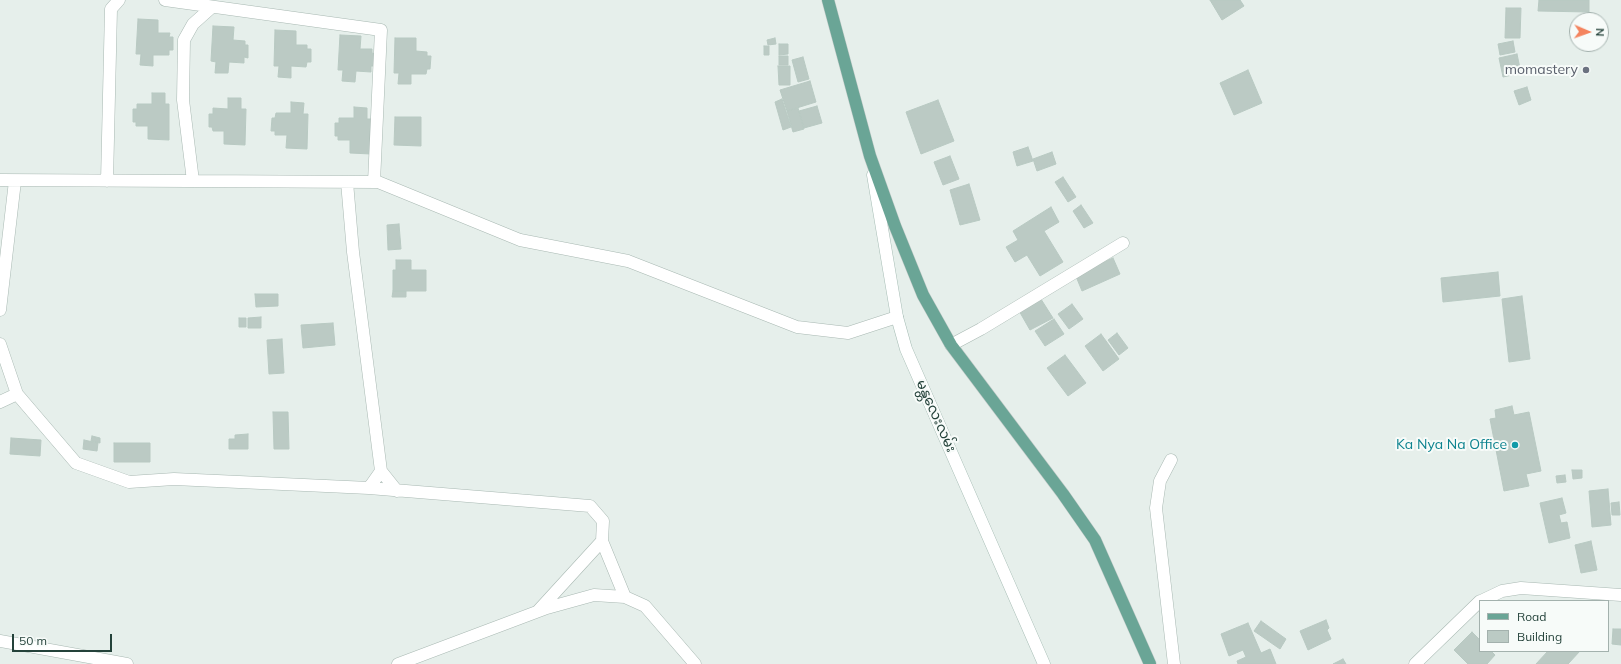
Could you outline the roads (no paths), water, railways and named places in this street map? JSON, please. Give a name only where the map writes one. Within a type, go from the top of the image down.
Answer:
[{"type":"main road","points":[[828,0],[870,156],[895,226],[923,295],[951,345],[1063,494],[1095,540],[1150,664]]},
{"type":"street","points":[[107,181],[112,9],[119,0]]},
{"type":"street","points":[[165,0],[381,30],[374,182]]},
{"type":"street","points":[[193,181],[183,100],[184,40],[193,24],[212,7]]},
{"type":"street","name":"မန္တလေးလမ်း","points":[[870,156],[898,317],[906,349],[1044,664]]},
{"type":"street","points":[[0,180],[374,182],[520,240],[628,261],[797,327],[848,333],[898,317]]},
{"type":"street","points":[[0,310],[15,180]]},
{"type":"street","points":[[347,182],[353,252],[382,471],[397,491]]},
{"type":"street","points":[[951,345],[981,329],[1123,243]]},
{"type":"street","points":[[0,344],[17,394],[76,463],[129,482],[174,479],[369,488],[590,506],[603,522],[602,541],[625,597]]},
{"type":"street","points":[[0,402],[17,394]]},
{"type":"street","points":[[1171,460],[1160,481],[1156,508],[1174,664]]},
{"type":"street","points":[[369,488],[382,471]]},
{"type":"street","points":[[538,612],[602,541]]},
{"type":"street","points":[[1482,600],[1502,591],[1521,588],[1621,595]]},
{"type":"street","points":[[398,664],[538,612],[594,595],[625,597],[645,606],[695,664]]},
{"type":"street","points":[[1415,664],[1479,602]]},
{"type":"street","points":[[0,642],[127,664]]},
{"type":"place","name":"momastery","points":[[1586,70]]},
{"type":"place","name":"Ka Nya Na Office","points":[[1515,445]]}]
